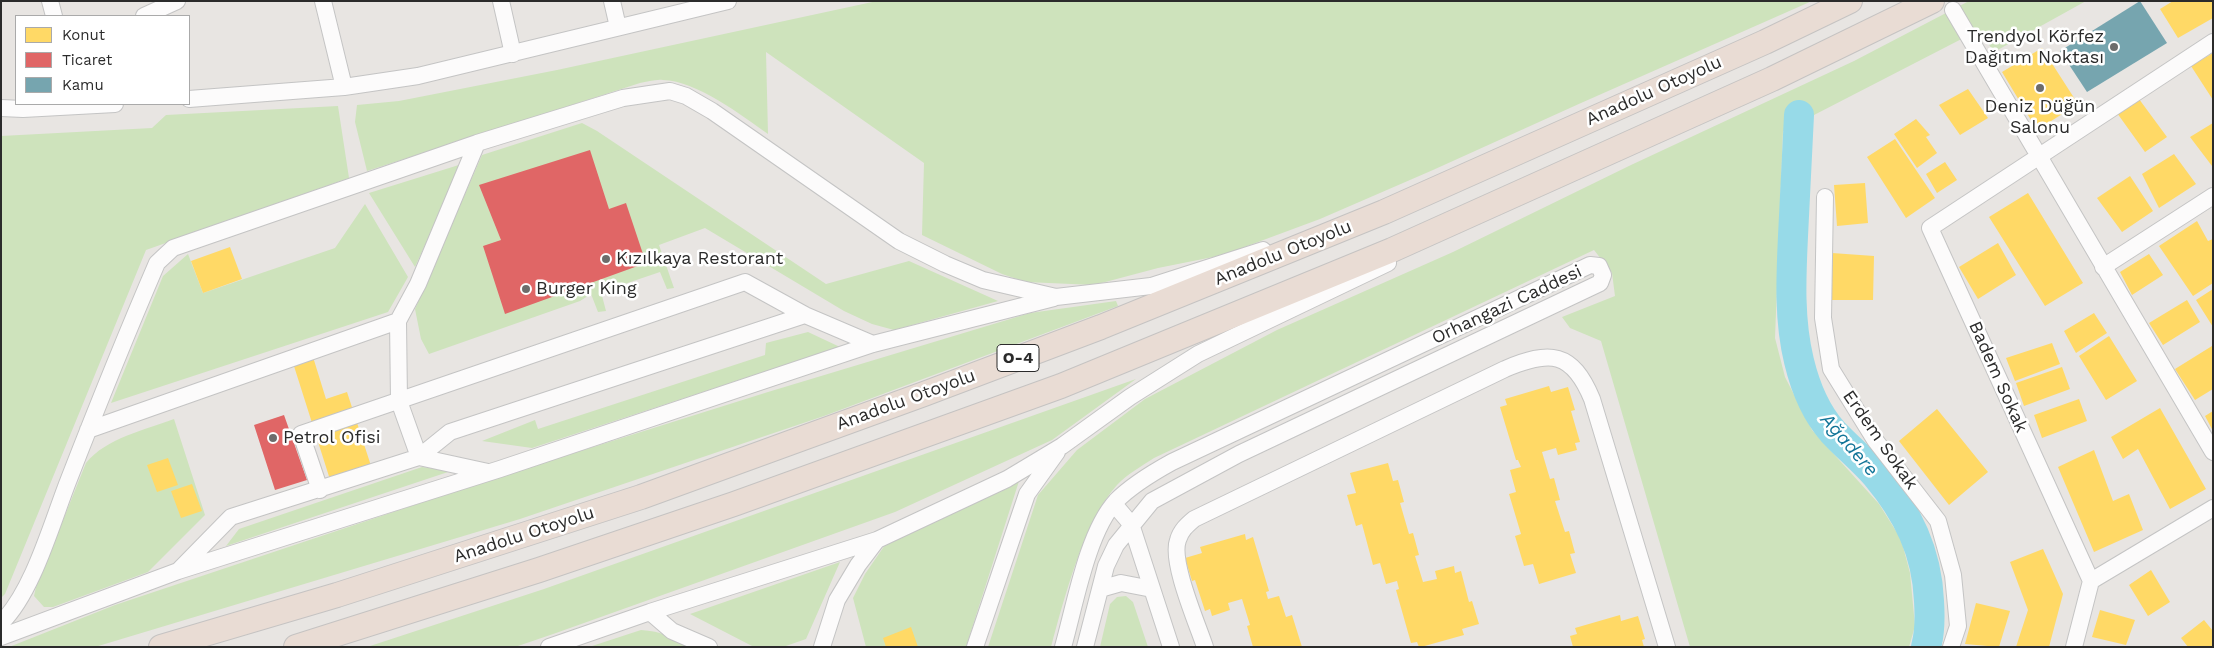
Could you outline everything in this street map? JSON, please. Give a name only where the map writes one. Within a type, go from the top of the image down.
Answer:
[{"type":"highway","name":"Anadolu Otoyolu","points":[[161,647],[337,595],[676,485],[1101,327],[1384,212],[1765,42],[1850,1]]},
{"type":"highway","name":"Anadolu Otoyolu","points":[[296,647],[530,573],[734,504],[1061,386],[1392,250],[1772,79],[1942,6]]},
{"type":"street","points":[[50,1],[54,15]]},
{"type":"street","points":[[146,15],[177,1]]},
{"type":"street","points":[[323,1],[344,87]]},
{"type":"street","points":[[501,1],[513,54]]},
{"type":"street","points":[[612,1],[618,27]]},
{"type":"street","points":[[190,98],[344,87],[418,76],[728,1]]},
{"type":"street","points":[[1942,6],[2037,156],[2213,452]]},
{"type":"street","points":[[2037,156],[2213,42]]},
{"type":"street","points":[[1,623],[12,613],[29,581],[156,263],[173,248],[477,144],[623,98],[670,91],[686,96],[712,111],[899,241],[983,280],[1056,297]]},
{"type":"street","points":[[1,108],[24,109],[73,105]]},
{"type":"street","points":[[1,118],[24,109]]},
{"type":"street","points":[[549,647],[650,612],[877,540],[1007,479],[1062,446],[1130,397],[1198,354],[1264,324],[1650,134]]},
{"type":"street","points":[[419,457],[399,401],[398,321],[418,284],[477,144]]},
{"type":"street","name":"Badem Sokak","points":[[2037,156],[1930,228],[2091,581]]},
{"type":"street","name":"Erdem Sokak","points":[[1825,197],[1822,318],[1831,369],[1875,440],[1938,521],[1952,574],[1958,626],[1951,647]]},
{"type":"street","points":[[2103,267],[2211,201]]},
{"type":"street","points":[[1,637],[178,571],[490,472],[873,344],[1056,297],[1151,286],[1384,212]]},
{"type":"street","name":"Orhangazi Caddesi","points":[[1063,647],[1090,546],[1103,520],[1114,504],[1144,478],[1172,462],[1590,266],[1599,266],[1603,275],[1600,282],[1239,454],[1152,501],[1131,524]]},
{"type":"street","points":[[320,490],[301,434],[745,282],[805,315],[873,344]]},
{"type":"street","points":[[178,571],[231,517],[419,457],[450,432],[805,315]]},
{"type":"street","points":[[88,430],[398,321]]},
{"type":"street","points":[[1205,647],[1176,557],[1177,541],[1183,529],[1194,519],[1505,369],[1527,360],[1547,358],[1562,360],[1576,368],[1585,382],[1592,399],[1667,647]]},
{"type":"street","points":[[975,647],[1027,494],[1062,446]]},
{"type":"street","points":[[419,457],[490,472]]},
{"type":"street","points":[[1114,504],[1131,524],[1171,647]]},
{"type":"street","points":[[2074,647],[2091,581],[2213,508]]},
{"type":"street","points":[[1085,647],[1106,566],[1116,546],[1131,524]]},
{"type":"street","points":[[822,647],[838,600],[858,565],[877,540]]},
{"type":"street","points":[[1100,589],[1122,583],[1152,589]]},
{"type":"street","points":[[650,612],[672,631],[708,647]]},
{"type":"green space","points":[[877,1],[1812,1],[1320,219],[1223,255],[1158,268],[1094,285],[1026,282],[1002,274],[922,235],[924,163],[766,52],[768,134],[718,100],[690,86],[657,80],[640,83],[367,171],[355,122],[357,105],[399,101],[557,70]]},
{"type":"green space","points":[[1969,1],[2086,1],[1994,52],[1979,30],[1783,131],[1775,338],[1785,377],[1812,430],[1879,504],[1901,539],[1910,573],[1915,626],[1909,647],[1690,647],[1601,341],[1570,328],[1562,317],[1615,296],[1612,273],[1594,250],[1154,458],[1140,467],[1125,477],[1105,500],[1085,539],[1062,606],[1051,647],[988,647],[1038,495],[1077,450],[1145,399],[1277,330],[1453,252],[1631,165],[1854,61]]},
{"type":"green space","points":[[338,106],[349,178],[146,250],[5,594],[1,598],[1,136],[152,128],[166,115]]},
{"type":"green space","points":[[582,123],[597,131],[826,284],[909,261],[998,301],[894,330],[872,324],[844,311],[705,228],[659,245],[674,288],[667,289],[660,272],[601,292],[606,311],[598,312],[591,294],[580,301],[429,354],[421,339],[415,309],[482,155]]},
{"type":"green space","points":[[462,164],[415,267],[369,193]]},
{"type":"green space","points":[[365,204],[408,277],[388,312],[111,403],[163,276],[188,254],[203,293],[335,248]]},
{"type":"green space","points":[[1116,301],[1118,306],[824,416],[520,519],[95,647],[9,647],[115,605],[504,475],[768,392],[1030,313]]},
{"type":"green space","points":[[808,332],[840,347],[532,448],[482,441],[535,420],[538,429],[765,355],[766,343]]},
{"type":"green space","points":[[1136,379],[1052,440],[895,512],[556,633],[515,647],[367,647],[544,589]]},
{"type":"green space","points":[[174,419],[205,515],[148,572],[53,607],[44,607],[34,596],[36,587],[86,463],[94,454],[115,441]]},
{"type":"green space","points":[[422,467],[451,471],[226,546],[239,529]]},
{"type":"green space","points":[[1019,481],[966,647],[866,647],[853,598],[865,574],[885,545]]},
{"type":"green space","points":[[840,562],[806,639],[783,647],[754,647],[690,614]]},
{"type":"green space","points":[[1126,596],[1133,602],[1148,647],[1100,647],[1110,604],[1117,597]]},
{"type":"green space","points":[[641,630],[668,636],[692,647],[589,647]]},
{"type":"building: Konut","points":[[2173,1],[2213,1],[2213,18],[2178,38],[2160,9]]},
{"type":"building: Konut","name":"Deniz Düğün Salonu","points":[[2042,48],[2078,104],[2037,130],[2002,72]]},
{"type":"building: Konut","points":[[2213,53],[2213,100],[2191,66]]},
{"type":"building: Konut","points":[[1968,89],[1988,118],[1960,135],[1939,105]]},
{"type":"building: Konut","points":[[2139,99],[2167,137],[2145,152],[2117,113]]},
{"type":"building: Konut","points":[[1916,119],[1930,135],[1926,137],[1937,153],[1917,168],[1894,134]]},
{"type":"building: Konut","points":[[2213,123],[2213,165],[2212,166],[2190,137]]},
{"type":"building: Konut","points":[[1895,139],[1935,198],[1906,218],[1867,157]]},
{"type":"building: Konut","points":[[2174,154],[2196,184],[2159,208],[2142,174]]},
{"type":"building: Konut","points":[[1945,162],[1957,180],[1937,193],[1926,174]]},
{"type":"building: Konut","points":[[2130,176],[2153,211],[2122,232],[2097,198]]},
{"type":"building: Konut","points":[[1865,183],[1868,223],[1837,226],[1834,185]]},
{"type":"building: Konut","points":[[2028,193],[2083,283],[2045,306],[1989,217]]},
{"type":"building: Konut","points":[[2197,221],[2208,241],[2213,239],[2213,283],[2193,296],[2159,246]]},
{"type":"building: Konut","points":[[1998,243],[2016,275],[1978,299],[1959,267]]},
{"type":"building: Konut","points":[[230,247],[242,279],[203,293],[191,261]]},
{"type":"building: Konut","points":[[1832,253],[1874,256],[1873,300],[1831,300]]},
{"type":"building: Konut","points":[[2149,254],[2163,275],[2132,295],[2120,272]]},
{"type":"building: Konut","points":[[2213,289],[2213,327],[2196,300]]},
{"type":"building: Konut","points":[[2187,300],[2200,322],[2163,345],[2149,323]]},
{"type":"building: Konut","points":[[2094,313],[2107,333],[2076,353],[2064,331]]},
{"type":"building: Konut","points":[[2109,336],[2137,381],[2106,400],[2079,356]]},
{"type":"building: Konut","points":[[2052,343],[2060,364],[2015,381],[2006,358]]},
{"type":"building: Konut","points":[[2212,346],[2213,389],[2195,400],[2175,369]]},
{"type":"building: Konut","points":[[313,357],[326,399],[347,392],[374,475],[333,489],[293,363]]},
{"type":"building: Konut","points":[[2062,367],[2070,389],[2024,406],[2016,383]]},
{"type":"building: Konut","points":[[1549,386],[1551,392],[1568,387],[1575,410],[1571,411],[1580,442],[1575,443],[1577,450],[1558,455],[1556,448],[1542,452],[1550,479],[1554,478],[1560,500],[1555,501],[1565,532],[1569,531],[1575,553],[1570,554],[1576,573],[1539,584],[1533,564],[1524,566],[1515,536],[1521,534],[1509,494],[1516,492],[1510,470],[1521,467],[1518,460],[1516,460],[1500,407],[1507,405],[1505,399]]},
{"type":"building: Konut","points":[[2079,399],[2087,421],[2042,438],[2034,415]]},
{"type":"building: Konut","points":[[2160,408],[2206,489],[2170,509],[2138,449],[2123,459],[2111,437]]},
{"type":"building: Konut","points":[[1937,409],[1988,472],[1949,505],[1899,441]]},
{"type":"building: Konut","points":[[2213,411],[2213,431],[2205,416]]},
{"type":"building: Konut","points":[[2094,450],[2113,501],[2129,494],[2143,530],[2094,552],[2058,467]]},
{"type":"building: Konut","points":[[168,458],[178,485],[157,492],[147,465]]},
{"type":"building: Konut","points":[[1388,463],[1393,481],[1398,480],[1404,502],[1400,503],[1409,534],[1413,533],[1419,555],[1415,556],[1423,582],[1437,579],[1435,571],[1454,566],[1455,573],[1461,571],[1469,602],[1472,601],[1479,624],[1462,629],[1464,635],[1421,647],[1419,647],[1417,642],[1411,643],[1396,590],[1399,589],[1397,581],[1386,584],[1380,563],[1373,565],[1362,524],[1356,526],[1347,495],[1356,493],[1350,473]]},
{"type":"building: Konut","points":[[192,484],[202,511],[181,518],[171,491]]},
{"type":"building: Konut","points":[[1245,534],[1246,540],[1253,537],[1269,591],[1266,592],[1268,599],[1279,596],[1286,617],[1292,615],[1302,647],[1253,647],[1247,626],[1250,625],[1242,599],[1228,603],[1230,610],[1212,616],[1210,609],[1205,611],[1195,580],[1192,581],[1185,558],[1202,553],[1200,547]]},
{"type":"building: Konut","points":[[2043,549],[2063,594],[2049,647],[2016,647],[2028,610],[2010,562]]},
{"type":"building: Konut","points":[[2151,570],[2170,602],[2148,616],[2129,585]]},
{"type":"building: Konut","points":[[1976,603],[2010,611],[1999,647],[1965,644]]},
{"type":"building: Konut","points":[[2100,610],[2135,620],[2126,645],[2092,637]]},
{"type":"building: Konut","points":[[1620,615],[1621,621],[1638,616],[1645,639],[1642,640],[1644,647],[1573,647],[1570,636],[1577,634],[1575,628]]},
{"type":"building: Konut","points":[[2204,620],[2213,631],[2213,647],[2188,647],[2181,638]]},
{"type":"building: Konut","points":[[911,627],[918,647],[886,647],[883,638]]},
{"type":"building: Ticaret","points":[[590,150],[609,209],[626,203],[646,263],[505,314],[483,246],[501,240],[479,185]]},
{"type":"building: Ticaret","points":[[284,415],[307,480],[275,490],[254,425]]},
{"type":"building: Kamu","name":"Trendyol Körfez Dağıtım Noktası","points":[[2140,1],[2167,43],[2087,92],[2060,51]]},
{"type":"waterway","name":"Ağadere","points":[[1799,115],[1791,283],[1792,315],[1799,361],[1804,380],[1821,416],[1833,432],[1871,469],[1887,489],[1914,534],[1924,566],[1929,601],[1930,618],[1926,647]]},
{"type":"place","name":"Trendyol Körfez Dağıtım Noktası","points":[[2114,47]]},
{"type":"place","name":"Deniz Düğün Salonu","points":[[2040,88]]},
{"type":"place","name":"Kızılkaya Restorant","points":[[606,259]]},
{"type":"place","name":"Burger King","points":[[526,289]]},
{"type":"place","name":"Petrol Ofisi","points":[[273,438]]}]
